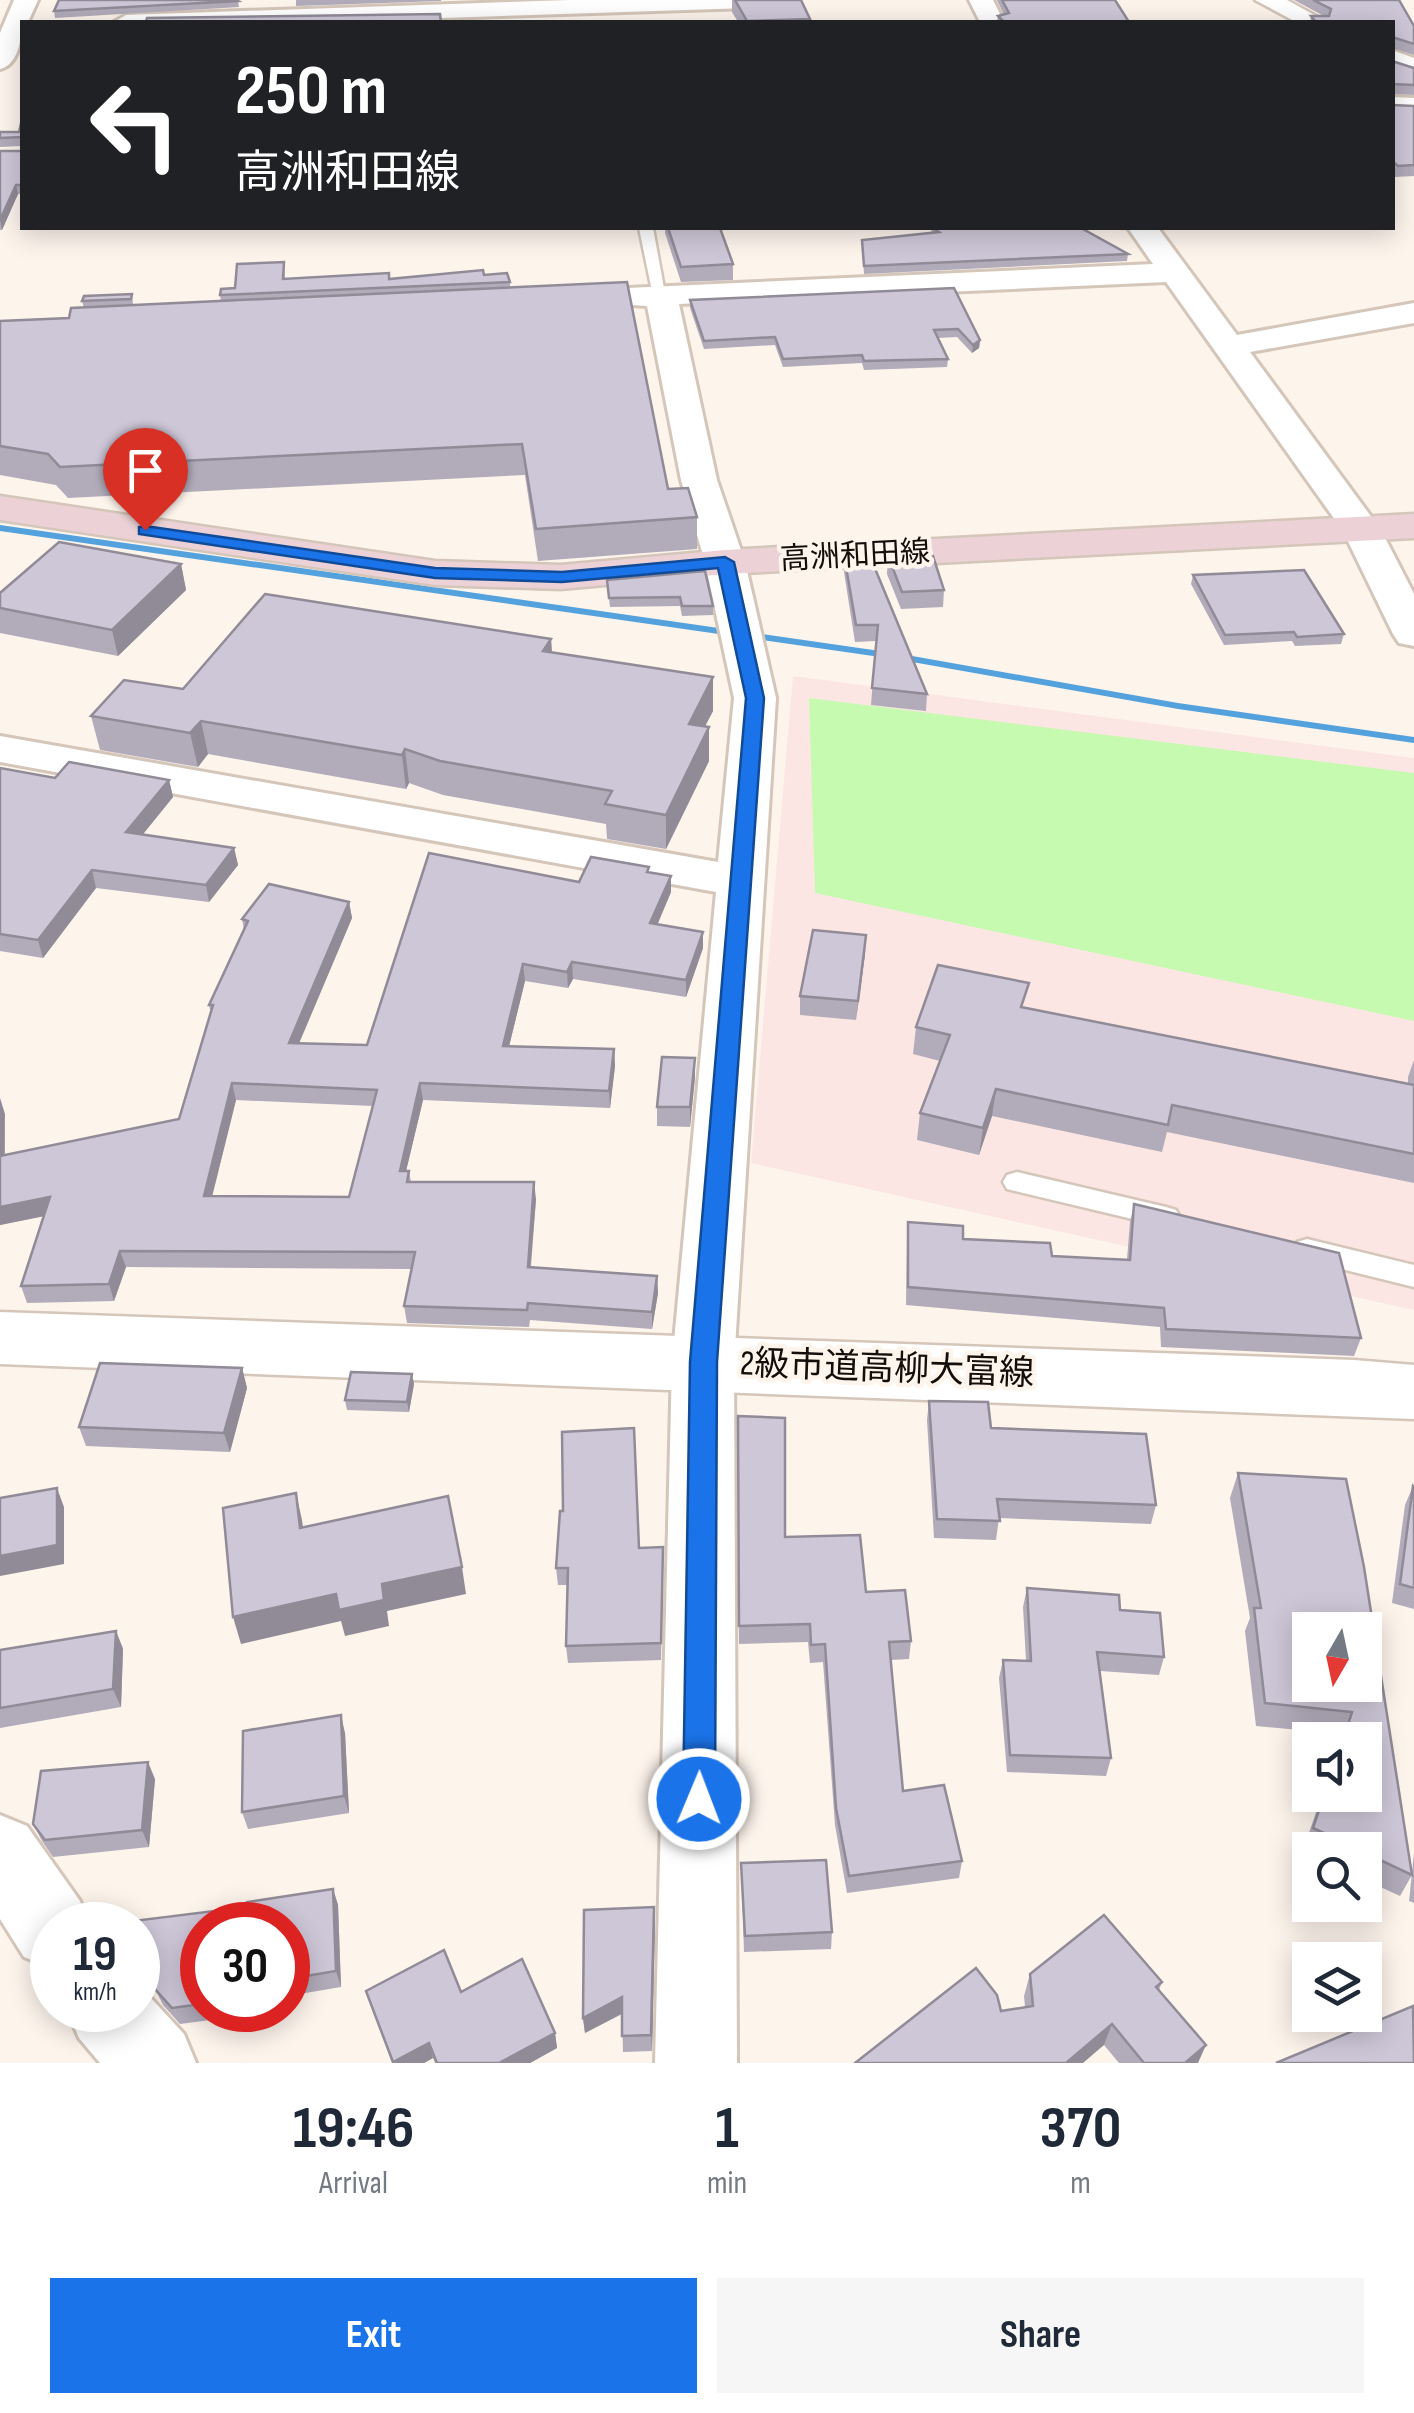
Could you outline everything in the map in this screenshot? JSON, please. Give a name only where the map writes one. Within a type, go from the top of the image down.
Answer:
[{"type":"main road","name":"高洲和田線","points":[[0,508],[435,573],[562,577],[725,562],[1414,526]]},
{"type":"street","points":[[0,62],[26,0]]},
{"type":"street","points":[[153,20],[315,8],[530,4],[593,14],[776,0]]},
{"type":"street","points":[[1267,0],[1311,20]]},
{"type":"street","points":[[1145,230],[1362,530],[1414,634]]},
{"type":"street","points":[[603,298],[1175,272]]},
{"type":"street","points":[[661,296],[698,480],[725,562],[755,698],[704,1362],[682,2054]]},
{"type":"street","points":[[1230,346],[1414,313]]},
{"type":"street","points":[[2,752],[741,880]]},
{"type":"street","name":"2級市道高柳大富線","points":[[0,1338],[1414,1392]]},
{"type":"street","points":[[0,1852],[33,1902]]},
{"type":"street","points":[[127,2032],[155,2063]]},
{"type":"lane","points":[[646,230],[661,296]]},
{"type":"lane","points":[[1017,1182],[1187,1222]]},
{"type":"lane","points":[[1282,1244],[1414,1276]]},
{"type":"shaded area","points":[[793,676],[1414,758],[1414,1310],[751,1163]]},
{"type":"green space","points":[[809,698],[1414,773],[1414,1021],[815,893]]},
{"type":"building","points":[[59,0],[236,0],[238,1],[54,11]]},
{"type":"building","points":[[735,0],[801,0],[810,19],[778,20],[746,20]]},
{"type":"building","points":[[1002,0],[1115,0],[1128,20],[1002,20],[998,16],[1009,13]]},
{"type":"building","points":[[1313,0],[1399,0],[1414,26],[1414,44],[1395,38],[1395,20],[1314,20],[1311,16],[1329,16],[1331,9]]},
{"type":"building","points":[[440,14],[441,20],[146,20]]},
{"type":"building","points":[[1395,62],[1414,68],[1414,85],[1395,84]]},
{"type":"building","points":[[1395,105],[1414,106],[1414,165],[1398,166]]},
{"type":"building","points":[[20,128],[20,137],[0,138],[0,132],[19,132]]},
{"type":"building","points":[[0,151],[20,151],[20,185],[16,185],[0,220]]},
{"type":"building","points":[[669,230],[721,230],[733,264],[681,267]]},
{"type":"building","points":[[936,230],[1085,230],[1128,254],[864,266],[862,240],[939,232]]},
{"type":"building","points":[[284,262],[283,279],[389,273],[389,279],[483,270],[484,275],[507,273],[510,282],[220,295],[221,289],[235,288],[237,264]]},
{"type":"building","points":[[627,282],[668,489],[688,488],[697,517],[536,529],[522,444],[60,467],[48,454],[0,446],[0,321],[69,318],[71,308]]},
{"type":"building","points":[[954,288],[980,340],[973,345],[958,329],[934,330],[948,359],[864,361],[862,355],[783,359],[775,337],[704,341],[690,300]]},
{"type":"building","points":[[132,294],[131,299],[82,301],[84,296]]},
{"type":"building","points":[[59,542],[181,564],[112,630],[0,608],[0,593]]},
{"type":"building","points":[[869,554],[927,694],[872,688],[878,625],[856,625],[844,555]]},
{"type":"building","points":[[888,556],[933,556],[944,590],[902,592]]},
{"type":"building","points":[[1304,570],[1344,634],[1225,635],[1193,575]]},
{"type":"building","points":[[705,571],[713,606],[682,606],[680,597],[609,598],[607,580]]},
{"type":"building","points":[[265,594],[551,639],[543,651],[713,677],[689,724],[709,727],[666,815],[605,804],[612,791],[440,761],[405,749],[402,755],[201,721],[190,733],[91,716],[124,680],[183,689]]},
{"type":"building","points":[[69,762],[169,780],[126,832],[234,848],[206,885],[92,870],[38,940],[0,934],[0,768],[55,778]]},
{"type":"building","points":[[429,853],[579,882],[591,857],[649,867],[647,872],[671,876],[650,923],[703,932],[686,980],[572,962],[567,972],[523,964],[503,1046],[614,1049],[609,1091],[420,1083],[400,1171],[409,1171],[407,1182],[534,1182],[528,1267],[657,1276],[652,1312],[528,1303],[527,1310],[404,1306],[415,1252],[120,1251],[109,1284],[21,1286],[50,1197],[0,1207],[0,1156],[179,1119],[213,1005],[209,1005],[248,921],[242,919],[269,884],[349,902],[289,1043],[367,1045]],"holes":[[[232,1083],[377,1090],[349,1197],[204,1196]]]},
{"type":"building","points":[[813,930],[866,935],[858,1001],[800,996]]},
{"type":"building","points":[[938,965],[1029,983],[1021,1007],[1414,1085],[1414,1154],[1172,1105],[1168,1125],[996,1089],[983,1128],[920,1113],[950,1035],[916,1027]]},
{"type":"building","points":[[662,1057],[695,1058],[690,1107],[657,1107]]},
{"type":"building","points":[[1134,1204],[1339,1253],[1361,1338],[1166,1329],[1164,1308],[908,1287],[908,1222],[963,1226],[963,1239],[1050,1243],[1052,1256],[1130,1260]]},
{"type":"building","points":[[100,1363],[242,1368],[224,1433],[79,1427]]},
{"type":"building","points":[[351,1372],[412,1374],[407,1402],[345,1400]]},
{"type":"building","points":[[929,1401],[988,1402],[991,1428],[1146,1434],[1156,1505],[997,1499],[1000,1521],[937,1519]]},
{"type":"building","points":[[738,1416],[785,1418],[785,1537],[860,1535],[866,1592],[905,1590],[911,1641],[889,1642],[903,1791],[944,1785],[962,1861],[849,1876],[836,1808],[825,1644],[811,1645],[810,1624],[739,1626]]},
{"type":"building","points":[[634,1428],[639,1548],[663,1547],[661,1643],[566,1646],[568,1568],[556,1568],[563,1511],[562,1432]]},
{"type":"building","points":[[1238,1473],[1346,1479],[1371,1612],[1292,1612],[1292,1702],[1382,1702],[1382,1682],[1412,1875],[1382,1861],[1382,1832],[1322,1832],[1313,1828],[1318,1812],[1382,1812],[1382,1722],[1349,1722],[1352,1712],[1265,1703],[1254,1608],[1261,1608]]},
{"type":"building","points":[[1414,1487],[1414,1588],[1400,1584]]},
{"type":"building","points":[[57,1488],[57,1545],[0,1556],[0,1498]]},
{"type":"building","points":[[296,1493],[300,1528],[448,1496],[462,1567],[382,1584],[384,1600],[339,1610],[336,1594],[233,1617],[223,1508]]},
{"type":"building","points":[[1027,1588],[1119,1595],[1120,1610],[1160,1613],[1164,1657],[1097,1652],[1111,1758],[1010,1755],[1003,1660],[1031,1661]]},
{"type":"building","points":[[116,1631],[113,1689],[0,1708],[0,1650]]},
{"type":"building","points":[[341,1715],[344,1796],[242,1812],[243,1731]]},
{"type":"building","points":[[148,1762],[142,1830],[45,1840],[33,1824],[41,1771]]},
{"type":"building","points":[[826,1860],[832,1932],[745,1936],[741,1863]]},
{"type":"building","points":[[333,1889],[336,1971],[310,1975],[310,1902],[247,1902]]},
{"type":"building","points":[[654,1907],[651,2035],[622,2036],[622,1997],[583,2018],[584,1910]]},
{"type":"building","points":[[180,1915],[180,2007],[172,2008],[160,1995],[160,1918]]},
{"type":"building","points":[[1104,1915],[1162,1982],[1156,1987],[1206,2045],[1185,2063],[1144,2063],[1112,2024],[1066,2063],[855,2063],[976,1968],[997,1995],[1001,2011],[1033,2006],[1030,1974]]},
{"type":"building","points":[[444,1950],[461,1992],[522,1959],[555,2033],[499,2063],[437,2063],[429,2043],[393,2062],[366,1991]]},
{"type":"building","points":[[1413,2006],[1414,2063],[1276,2063],[1351,2032],[1382,2032],[1382,2019]]},
{"type":"waterway","points":[[0,528],[901,657],[1178,706],[1414,740]]},
{"type":"route","points":[[145,530],[435,573],[562,577],[725,562],[755,698],[704,1362],[699,1799]]}]
